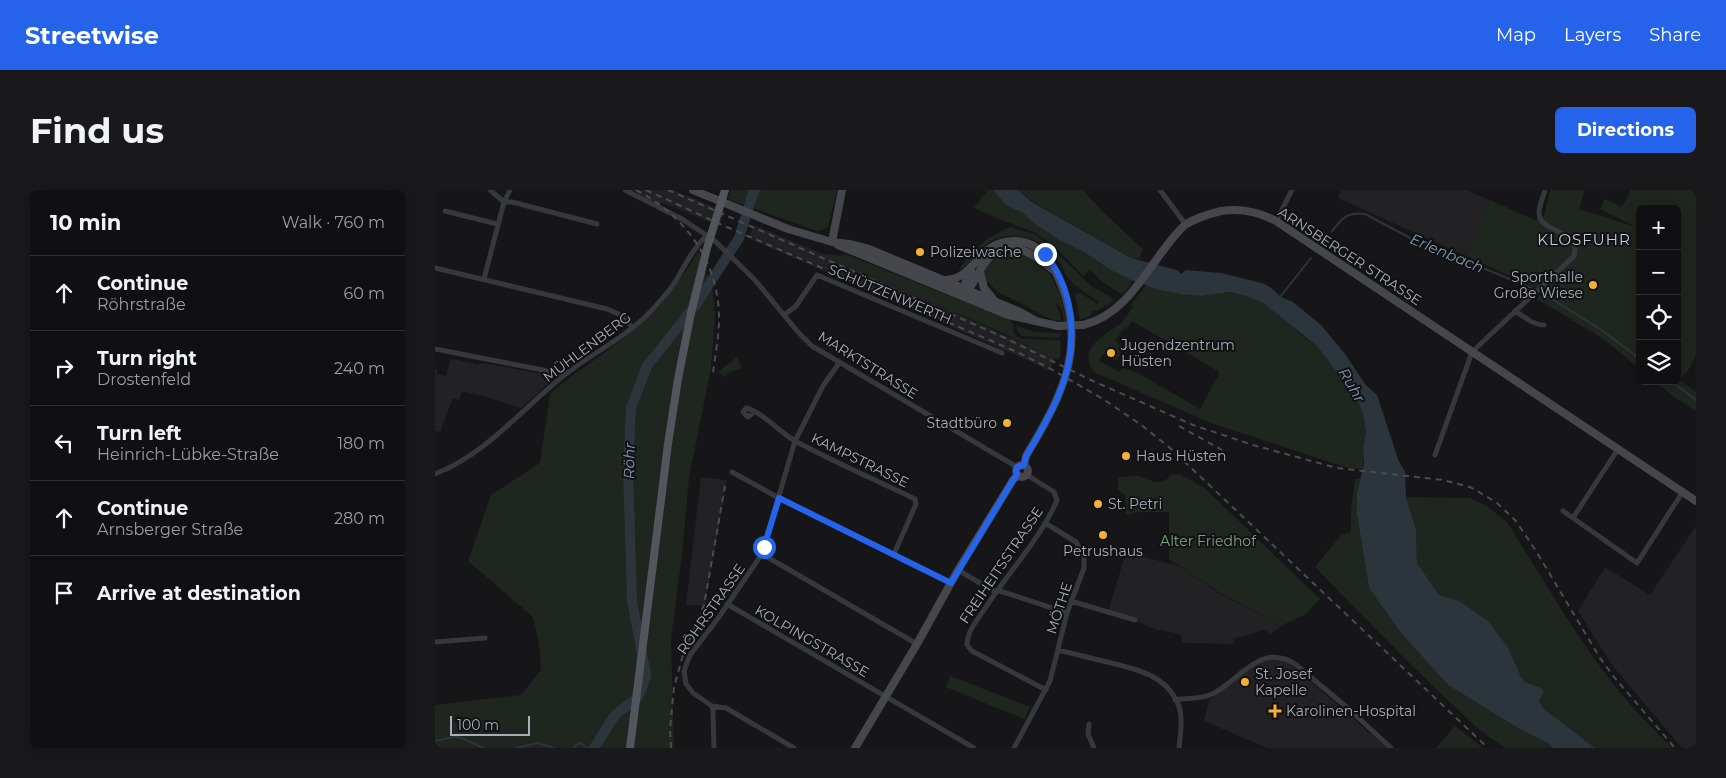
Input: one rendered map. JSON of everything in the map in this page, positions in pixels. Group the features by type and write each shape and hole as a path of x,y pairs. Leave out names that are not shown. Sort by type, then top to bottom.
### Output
{"main road":[{"path":"630,748 678,378 707,248 725,190"}],"street":[{"path":"490,190 503,202 512,202 597,224"},
{"path":"484,279 503,202 510,190"},
{"name":"MARKTSTRASSE","path":"625,190 682,219 715,241 737,262 812,346 1020,469"},
{"path":"693,190 788,229 832,242 869,249 965,292"},
{"path":"832,242 842,190"},
{"path":"1160,190 1186,225"},
{"path":"1276,221 1292,190"},
{"path":"1435,455 1472,352 1571,260 1576,250 1573,242 1541,219 1539,210 1545,190"},
{"name":"ARNSBERGER STRASSE","path":"965,292 1017,318 1058,326 1083,325 1095,322 1109,315 1127,298 1175,235 1186,225 1216,212 1236,210 1254,212 1276,221 1696,501"},
{"path":"445,211 497,224"},
{"name":"MÜHLENBERG","path":"435,474 458,464 485,444 560,378 633,328 649,314 666,295 694,248 707,235"},
{"path":"855,748 917,644 958,570 1020,469 1058,398 1070,363 1072,334 1069,306 1056,272 1041,250 1017,241 993,245 961,276 944,281"},
{"path":"832,242 900,270 965,292"},
{"path":"965,292 985,262 995,254 1012,248 1031,253 1056,272"},
{"path":"965,292 974,263"},
{"path":"435,268 607,309 621,316 633,328"},
{"name":"ARNSBERGER STRASSE","path":"980,270 983,288 998,303"},
{"name":"SCHÜTZENWERTH","path":"784,315 796,306 817,275 1002,353"},
{"name":"ARNSBERGER STRASSE","path":"965,292 998,303 1036,321"},
{"path":"1515,311 1539,325 1544,324"},
{"path":"435,349 543,370 553,373 560,378"},
{"name":"RÖHRSTRASSE","path":"711,706 691,692 684,676 685,668 690,655 761,554 795,441 823,386 839,363"},
{"path":"754,412 795,441"},
{"name":"KAMPSTRASSE","path":"795,441 915,500 916,504 894,554"},
{"path":"1573,518 1618,449"},
{"path":"1020,469 1029,470 1027,476"},
{"path":"732,472 779,498 951,583"},
{"name":"FREIHEITSSTRASSE","path":"1027,476 1054,492 1057,497 1056,503 1045,522 979,617 966,642 967,647 972,651 1046,690"},
{"path":"1563,511 1637,563 1682,493"},
{"name":"MÖTHE","path":"1045,522 1074,539 1084,556 1084,568 1067,613 1058,650 1145,672 1158,680 1175,700"},
{"path":"761,554 917,644"},
{"path":"958,570 996,591 1067,613"},
{"path":"1071,602 1135,620"},
{"name":"KOLPINGSTRASSE","path":"727,604 974,748"},
{"path":"435,642 485,638"},
{"path":"1014,748 1046,690 1054,669 1058,650"},
{"path":"1179,748 1181,719 1175,700 1209,695 1247,667 1273,657 1295,664 1349,709 1391,748"},
{"path":"714,748 713,711 711,706 726,708 795,748"},
{"path":"1089,724 1088,734 1094,748"}],"shaded area":[{"path":"632,190 674,190 725,212 719,226 664,203 656,203"},
{"path":"1341,190 1466,190 1490,200 1466,256 1338,198"},
{"path":"754,225 873,275 1055,358 1050,371 748,238"},
{"path":"451,359 548,375 551,381 521,408 462,391 459,400 453,398 440,432 435,431 435,369 438,370 437,374 446,376"},
{"path":"701,477 727,480 705,605 686,605"},
{"path":"1696,526 1696,748 1682,748 1612,665 1578,611 1605,567 1650,595"},
{"path":"1125,555 1140,556 1179,566 1220,594 1283,625 1270,634 1264,630 1233,639 1233,644 1182,643 1180,634 1154,629 1109,609"},
{"name":"Karolinen-Hospital","path":"1274,659 1288,662 1387,748 1267,748 1204,721 1209,700 1251,666"}],"green space":[{"path":"731,190 748,190 746,203 753,207 761,190 837,190 828,227 819,231 728,199"},
{"path":"984,190 993,190 1006,205 1023,213 1032,222 1059,240 1084,252 1109,269 1133,281 1123,295 1101,281 1090,269 1083,276 1058,250 1036,233 974,208 986,192"},
{"path":"1018,190 1083,190 1102,211 1143,249 1139,259 1131,258 1032,201"},
{"path":"1550,190 1585,190 1579,209 1636,227 1636,366 1602,338 1537,299 1545,289 1532,286 1466,256 1490,200 1535,220 1544,216"},
{"path":"1631,190 1696,190 1696,355 1689,369 1681,379 1681,205 1636,205 1636,227 1600,209 1605,199 1622,207"},
{"path":"1011,227 1036,235 1091,286 1114,301 1096,311 1094,310 1090,316 1080,320 1075,294 1081,293 1097,304 1099,302 1072,282 1057,259 1042,244 1035,240 1018,236 1001,237 993,240 959,271 968,257 981,244"},
{"path":"699,251 713,292 715,314 711,368 689,477 683,545 671,640 674,748 435,748 435,705 521,695 541,670 539,643 533,617 468,561 491,495 540,463 550,394 643,322 669,294"},
{"path":"1018,251 1038,263 1052,278 1061,298 1066,321 1064,321 1062,310 1057,303 1056,306 1060,313 1061,321 1041,315 1001,294 990,283 984,282 985,268 988,263 1005,253"},
{"path":"820,253 839,256 845,254 1010,320 1014,333 1022,339 1059,340 1061,342 1060,357 1058,360 1005,334"},
{"path":"1146,285 1161,290 1201,296 1230,292 1263,303 1317,346 1358,401 1366,431 1363,469 1348,468 1211,423 1094,372 1089,364 1088,356 1090,350 1095,343 1123,321 1133,307 1131,305","holes":["1132,321 1218,371 1219,374 1200,409 1138,373 1122,368 1120,372 1099,361 1103,354 1117,361 1123,348 1115,341 1123,329 1127,328"]},
{"path":"1017,326 1034,332 1061,333 1061,335 1059,338 1022,336 1017,331"},
{"path":"737,357 742,368 730,372 724,377 718,372"},
{"path":"1681,381 1696,392 1696,411 1660,385 1681,385"},
{"name":"Alter Friedhof","path":"1180,474 1204,488 1320,599 1306,614 1283,625 1220,593 1169,559 1169,512 1142,512 1126,515 1125,495 1118,489 1118,477 1138,476 1159,482 1171,475"},
{"path":"1355,479 1361,479 1357,493 1357,514 1369,588 1401,633 1448,685 1518,728 1548,743 1553,748 1505,748 1475,726 1406,660 1315,567 1341,535 1351,532 1351,511"},
{"path":"1406,497 1470,498 1487,506 1507,522 1602,670 1624,697 1673,748 1595,748 1544,709 1539,701 1541,688 1525,682 1509,649 1459,601 1439,595 1417,563 1416,529"},
{"path":"950,676 1030,707 1024,719 946,687"},
{"path":"1455,726 1483,748 1436,748"}],"water":[{"path":"748,190 761,190 753,208 746,203"},
{"name":"Ruhr","path":"993,190 1018,190 1032,202 1131,258 1177,270 1181,274 1186,270 1221,273 1262,283 1270,287 1281,297 1293,302 1321,325 1345,354 1365,384 1377,395 1399,462 1405,471 1406,497 1416,529 1417,563 1439,595 1459,601 1488,621 1509,649 1525,682 1544,691 1539,701 1544,709 1595,748 1553,748 1548,743 1518,728 1448,685 1401,633 1369,588 1357,514 1357,493 1364,464 1363,450 1366,431 1363,414 1358,401 1317,346 1263,303 1246,296 1230,292 1201,296 1181,294 1160,290 1131,280 1109,269 1084,252 1059,240 1032,222 1023,213 1006,205"}],"waterway":[{"name":"Röhr","path":"594,748 615,715 637,698 646,675 632,601 628,469 631,408 647,366 697,303 739,238 754,190"},
{"name":"Erlenbach","path":"1332,231 1349,215 1365,214 1414,240 1539,291 1603,331 1636,356"},
{"path":"1280,297 1311,258"},
{"name":"Erlenbach","path":"1676,385 1696,400"},
{"path":"435,741 459,737 484,748"},
{"path":"517,748 538,743 553,748"},
{"path":"573,748 580,743 588,748"}],"railway":[{"path":"636,190 670,213 684,227 706,260 713,278 719,319 713,373"},
{"path":"646,190 720,224 1017,352 1103,399 1140,424 1170,448 1488,748"},
{"path":"668,190 1003,337 1093,381 1193,425 1253,445 1337,468 1443,480 1470,487 1497,503 1516,521 1600,658 1675,748"},
{"path":"1179,426 1222,450"},
{"path":"671,748 670,729 674,687 683,655 704,605 725,486"}],"place":[{"name":"Polizeiwache","path":"920,252"},
{"name":"Sporthalle Große Wiese","path":"1593,285"},
{"name":"Jugendzentrum Hüsten","path":"1111,353"},
{"name":"Stadtbüro","path":"1007,423"},
{"name":"Haus Hüsten","path":"1126,456"},
{"name":"St. Petri","path":"1098,504"},
{"name":"Petrushaus","path":"1103,535"},
{"name":"St. Josef Kapelle","path":"1245,682"},
{"name":"Karolinen-Hospital","path":"1275,711"}],"district":[{"name":"KLOSFUHR","path":"1584,239"}],"route":[{"path":"764,547 779,498 951,583 1017,475 1017,467 1024,465 1026,456 1058,398 1070,363 1072,334 1069,302 1060,280 1045,254"}]}
